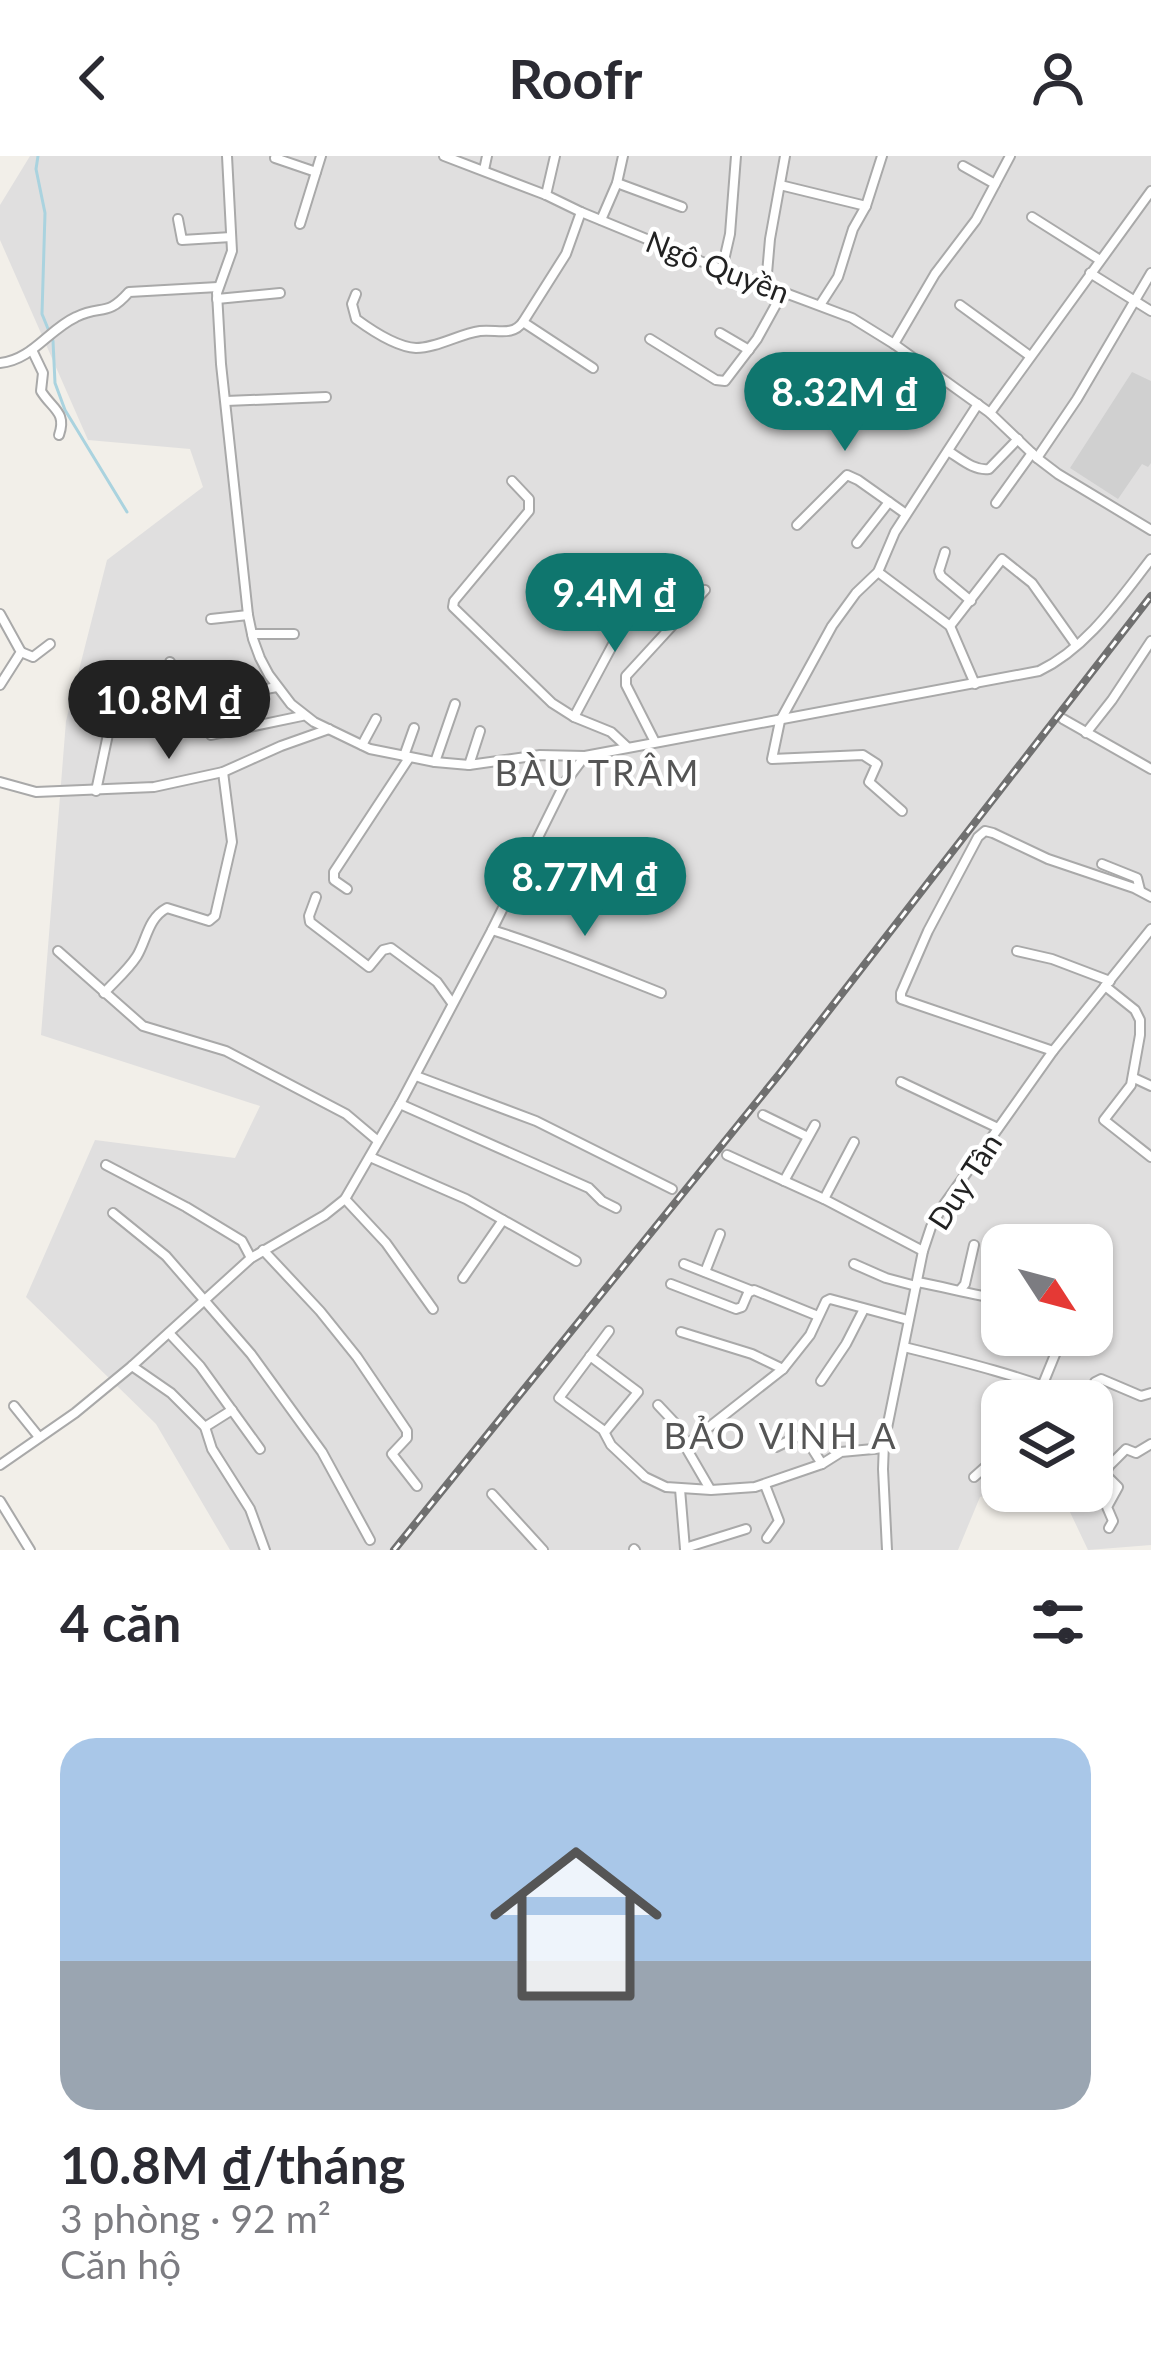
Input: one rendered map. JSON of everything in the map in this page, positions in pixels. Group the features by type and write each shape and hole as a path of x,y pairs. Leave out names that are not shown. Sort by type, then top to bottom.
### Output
{"street":[{"path":"227,156 231,260 217,298 252,634 277,687 303,716 362,745 469,765 540,755 585,756 1039,671 1059,660 1100,623 1151,559"},
{"path":"300,224 321,156"},
{"name":"Ngô Quyền","path":"444,156 852,318 990,413 1034,456 1151,530"},
{"path":"484,170 488,156"},
{"path":"546,194 555,156"},
{"path":"602,220 623,156"},
{"path":"722,268 730,234 736,156"},
{"path":"766,284 785,156"},
{"path":"820,305 836,281 882,156"},
{"path":"894,344 935,274 976,220 1010,156"},
{"path":"275,158 316,172"},
{"path":"963,166 994,184"},
{"path":"617,183 682,207"},
{"path":"780,185 866,206"},
{"path":"990,413 1151,191"},
{"path":"356,294 352,304 356,320 410,347 478,332 511,332 523,322 566,254 580,212"},
{"path":"1032,217 1100,260"},
{"path":"178,219 182,240 231,238"},
{"path":"1090,273 1151,310"},
{"path":"996,503 1078,399 1151,273"},
{"path":"0,363 20,359 82,314 112,309 129,292 218,286"},
{"path":"650,339 721,382 728,380 784,290"},
{"path":"217,298 280,293"},
{"path":"960,305 1030,356"},
{"path":"523,322 593,368"},
{"path":"720,334 749,350"},
{"path":"32,350 44,373 41,391 63,423 59,435"},
{"path":"226,401 326,398"},
{"path":"902,811 869,782 877,764 870,757 772,759 780,721 832,626 878,572 893,535 978,404"},
{"path":"948,451 985,470 1018,439"},
{"path":"797,525 847,476 906,514"},
{"path":"512,481 529,499 529,511 453,607 543,695 574,717 611,732 627,747"},
{"path":"857,543 889,502"},
{"path":"945,552 941,576 971,601"},
{"path":"950,626 1002,559 1032,583 1076,645"},
{"path":"878,572 950,626 975,684"},
{"path":"655,742 626,685 626,676 705,590"},
{"path":"0,614 4,631 21,652 33,657 50,644"},
{"path":"211,619 248,615"},
{"path":"574,717 619,633"},
{"path":"252,634 294,634"},
{"path":"1086,734 1151,641"},
{"path":"0,685 21,652"},
{"path":"170,662 164,684 170,706 277,687"},
{"path":"96,791 118,687"},
{"path":"435,762 455,704"},
{"path":"211,735 303,716"},
{"path":"362,745 376,719"},
{"path":"1064,719 1151,769"},
{"path":"347,889 334,880 334,872 407,757 414,728"},
{"path":"0,782 36,792 154,787 223,772 330,729"},
{"path":"469,765 479,731"},
{"path":"0,1465 132,1366 251,1258 344,1199 400,1105 566,782 585,756"},
{"path":"104,993 136,956 161,910 209,921 215,916 232,842 223,772"},
{"path":"1053,1051 901,999 944,900 978,837 985,831 1151,898"},
{"path":"1102,864 1137,878 1140,890"},
{"path":"316,897 310,922 337,945 369,967 382,950 391,948 437,982 452,1003"},
{"path":"492,929 661,993"},
{"name":"Duy Tân","path":"887,1550 884,1448 922,1252 935,1218 1053,1051 1151,929"},
{"path":"1017,950 1108,983 1135,1010 1140,1020 1134,1078 1126,1095 1103,1120 1151,1157"},
{"path":"58,951 143,1026 226,1051 346,1114 378,1141"},
{"path":"415,1076 536,1120 672,1189"},
{"path":"1134,1078 1149,1081"},
{"path":"901,1082 998,1128"},
{"path":"400,1105 589,1188 616,1208"},
{"path":"763,1115 808,1137"},
{"path":"784,1181 815,1124"},
{"path":"824,1199 854,1142"},
{"path":"727,1155 824,1199 922,1252"},
{"path":"370,1157 466,1199 576,1261"},
{"path":"106,1165 242,1240 251,1258"},
{"path":"344,1199 386,1243 433,1309"},
{"path":"113,1214 166,1256 251,1354 322,1452 370,1540"},
{"path":"463,1278 503,1220"},
{"path":"705,1272 720,1234"},
{"path":"961,1290 974,1245"},
{"path":"263,1250 357,1357 407,1431 407,1438 392,1454 417,1486"},
{"path":"684,1264 818,1316"},
{"path":"854,1264 886,1278 981,1296"},
{"path":"671,1284 736,1309 751,1291"},
{"path":"685,1446 783,1370 810,1335 828,1300 908,1320"},
{"path":"821,1381 864,1309"},
{"path":"609,1331 559,1398 605,1432 645,1478 666,1487 765,1486 841,1452 884,1448"},
{"path":"681,1332 752,1354 783,1370"},
{"path":"169,1333 200,1366 260,1449"},
{"path":"904,1347 1028,1380"},
{"path":"590,1356 638,1392 605,1432"},
{"path":"132,1366 172,1393 205,1427 212,1449 250,1509 265,1550"},
{"path":"1113,1385 1141,1396 1151,1394"},
{"path":"658,1405 674,1422 711,1490"},
{"path":"14,1406 39,1437"},
{"path":"205,1427 232,1410"},
{"path":"776,1447 803,1434 822,1464"},
{"path":"1113,1462 1126,1449 1136,1453 1151,1444"},
{"path":"974,1477 981,1471"},
{"path":"765,1486 779,1522 767,1538"},
{"path":"680,1489 685,1549 746,1529"},
{"path":"492,1494 543,1550"},
{"path":"0,1501 30,1550"},
{"path":"1109,1512 1113,1520 1109,1528"}],"shaded area":[{"path":"30,156 1151,156 1151,1545 1088,1550 1070,1512 1113,1512 1113,1380 981,1380 981,1497 958,1550 230,1550 156,1424 26,1297 95,1140 235,1158 260,1106 41,1035 66,721 107,560 203,487 190,449 88,440 0,240 0,205"},
{"path":"1132,372 1151,381 1151,463 1148,467 1142,464 1118,499 1070,468"}],"waterway":[{"path":"38,156 45,213 42,314 53,341 55,383 65,410 127,512"}],"railway":[{"path":"394,1550 781,1072 1151,596"}],"district":[{"name":"BÀU TRÂM","path":"598,772"},
{"name":"BẢO VINH A","path":"781,1435"}]}
